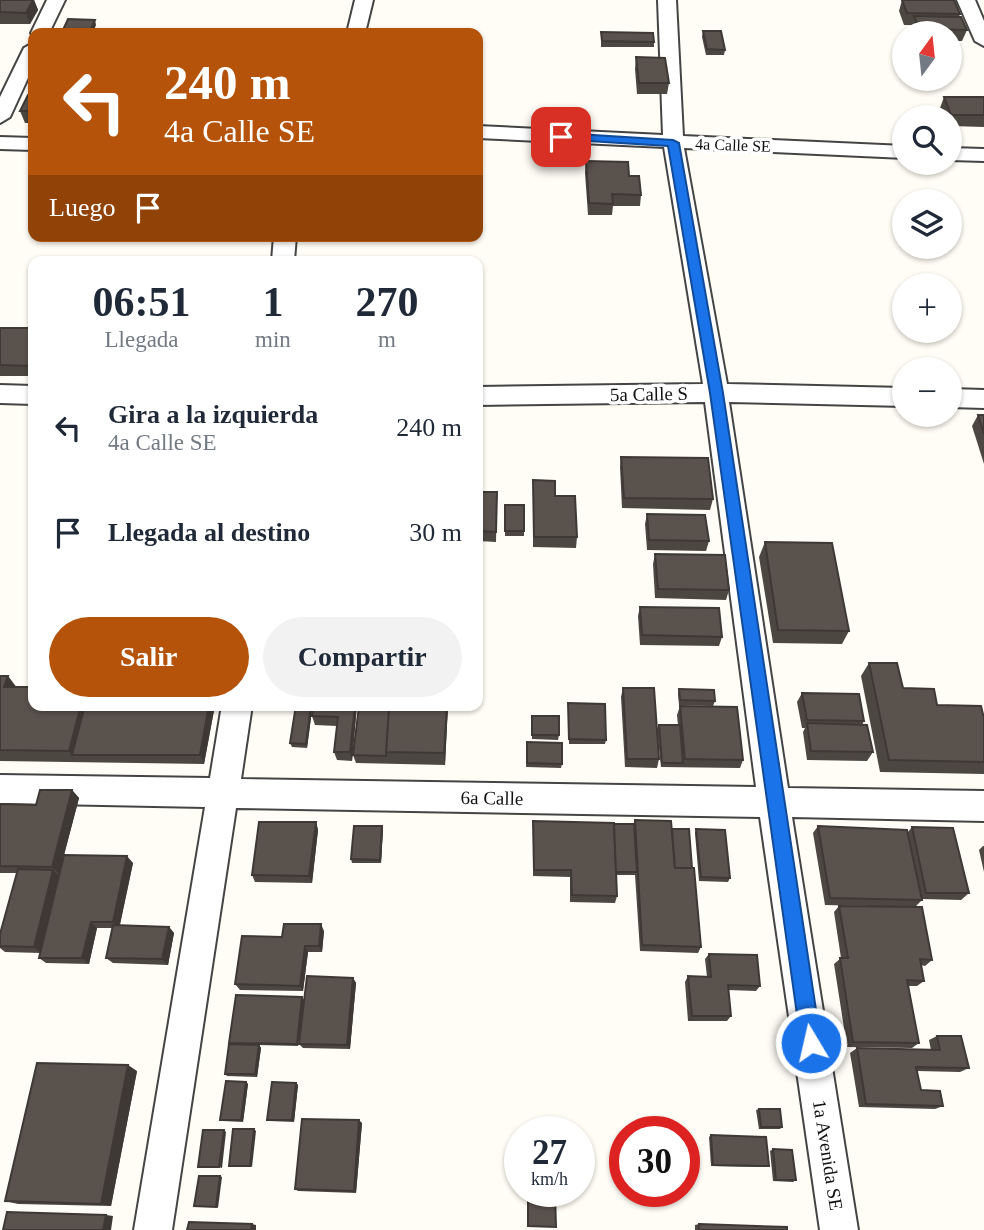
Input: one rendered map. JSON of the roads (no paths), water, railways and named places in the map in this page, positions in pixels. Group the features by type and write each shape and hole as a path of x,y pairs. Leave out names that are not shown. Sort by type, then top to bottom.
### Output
{"street":[{"path":"42,28 56,0"},
{"path":"357,28 364,0"},
{"name":"1a Avenida SE","path":"667,0 673,143 716,393 839,1230"},
{"path":"966,0 984,41"},
{"path":"0,117 28,58"},
{"name":"4a Calle SE","path":"483,132 892,151"},
{"path":"0,144 28,144"},
{"path":"962,154 984,155"},
{"name":"5a Calle S","path":"483,396 716,393 892,397"},
{"path":"0,394 28,395"},
{"path":"962,398 984,399"},
{"path":"153,1230 236,711"},
{"name":"6a Calle","path":"0,789 984,806"}]}
